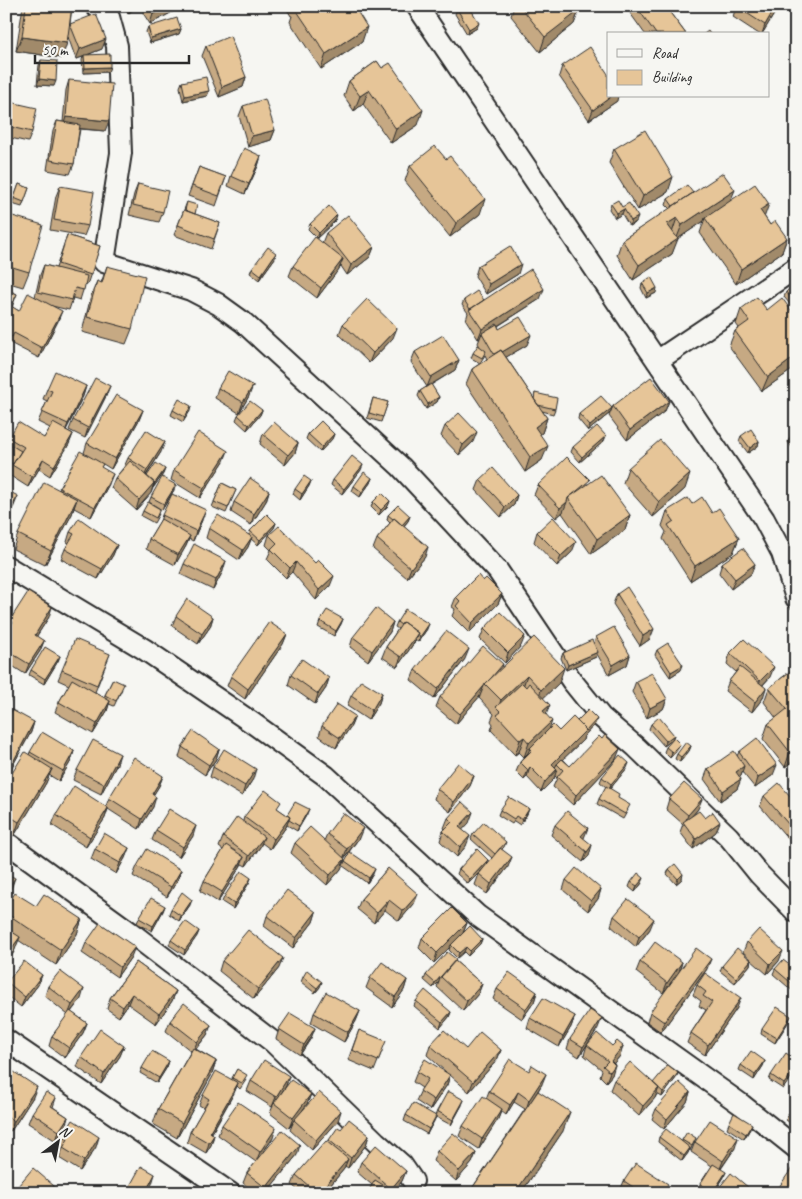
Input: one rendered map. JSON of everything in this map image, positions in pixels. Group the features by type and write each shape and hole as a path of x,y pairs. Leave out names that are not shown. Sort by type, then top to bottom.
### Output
{"street":[{"path":"96,6 109,17 118,46 121,153 104,262 191,290 218,304 243,322 401,467 498,571 572,681 601,717 636,747 729,838 759,874 796,912"},
{"path":"417,6 764,519 782,553 795,591"},
{"path":"657,361 796,268"},
{"path":"6,566 144,650 254,724 326,776 478,916 742,1105 796,1148"},
{"path":"6,842 134,935 273,1042 402,1165 413,1180"},
{"path":"6,1040 230,1193"}],"building":[{"path":"26,6 72,6 67,43 22,37"},
{"path":"149,6 168,6 153,14"},
{"path":"297,6 354,6 367,27 326,54 295,8"},
{"path":"462,6 469,6 479,23 469,29 457,9"},
{"path":"520,6 577,6 580,10 545,37"},
{"path":"636,6 665,6 684,32 655,32"},
{"path":"736,6 776,6 765,25"},
{"path":"96,14 106,39 80,49 70,24"},
{"path":"177,18 181,29 151,38 148,27"},
{"path":"230,36 246,77 222,87 206,46"},
{"path":"590,47 607,72 607,98 609,98 593,110 562,66"},
{"path":"110,54 110,67 85,68 84,55"},
{"path":"41,60 57,61 56,81 39,79"},
{"path":"377,61 382,68 390,63 423,110 396,129 369,90 360,96 349,81"},
{"path":"206,77 209,91 185,96 182,82"},
{"path":"69,80 112,84 109,121 66,117"},
{"path":"265,99 275,130 252,136 243,106"},
{"path":"6,101 37,108 32,132 6,126"},
{"path":"57,121 80,125 74,164 50,160"},
{"path":"645,130 673,177 643,196 614,149"},
{"path":"435,146 446,159 450,156 485,199 456,223 410,166"},
{"path":"244,148 261,156 249,184 231,176"},
{"path":"199,167 226,177 219,196 192,186"},
{"path":"723,173 735,190 682,225 677,218 667,224 678,239 639,265 622,240"},
{"path":"19,184 29,188 24,202 14,198"},
{"path":"138,184 168,191 163,212 133,205"},
{"path":"755,184 769,204 760,210 770,225 775,221 787,238 741,269 705,218"},
{"path":"687,185 693,193 673,206 668,199"},
{"path":"60,186 94,192 88,226 54,220"},
{"path":"618,200 622,207 629,203 638,217 631,221 624,209 617,213 611,204"},
{"path":"187,202 197,205 195,214 185,210"},
{"path":"329,206 337,215 319,233 310,224"},
{"path":"184,210 220,223 214,239 178,225"},
{"path":"6,214 43,225 29,272 6,265"},
{"path":"348,215 374,247 351,265 326,233"},
{"path":"67,235 100,246 91,275 58,264"},
{"path":"315,237 343,259 321,288 293,266"},
{"path":"510,246 521,264 489,284 478,266"},
{"path":"268,247 276,253 261,275 252,268"},
{"path":"44,265 87,276 84,290 75,288 72,300 38,292"},
{"path":"107,266 145,276 132,329 87,317 97,281 102,283"},
{"path":"531,269 544,289 482,329 469,310"},
{"path":"651,277 657,288 648,293 642,283"},
{"path":"796,283 796,303 786,292"},
{"path":"6,289 17,294 11,306 19,311 28,293 62,311 42,348 14,333 12,337 6,334"},
{"path":"477,291 484,300 470,309 464,300"},
{"path":"757,297 767,310 782,298 796,317 796,356 768,377 735,331 749,321 741,309"},
{"path":"367,299 397,328 373,353 343,324"},
{"path":"520,317 531,335 502,352 501,350 494,354 482,333 497,324 499,329"},
{"path":"443,335 459,360 431,377 415,352"},
{"path":"478,345 486,351 482,358 473,353"},
{"path":"501,350 547,418 535,427 548,446 530,457 472,369"},
{"path":"55,371 86,386 68,424 42,412 52,391 47,389"},
{"path":"228,371 253,386 243,402 218,388"},
{"path":"651,377 669,401 630,430 613,406"},
{"path":"95,378 110,386 88,428 73,420"},
{"path":"431,384 439,397 428,404 420,391"},
{"path":"535,393 557,398 555,409 538,405 534,399"},
{"path":"116,395 143,410 115,459 87,443"},
{"path":"601,396 612,408 590,426 579,414"},
{"path":"373,398 388,402 383,417 369,413"},
{"path":"179,399 191,406 185,417 173,410"},
{"path":"250,401 262,410 249,425 238,415"},
{"path":"459,413 477,432 463,445 445,426"},
{"path":"321,421 334,434 322,447 308,434"},
{"path":"18,422 44,438 53,423 73,434 54,466 43,459 32,477 12,465 24,447 9,438"},
{"path":"274,422 298,443 288,455 263,434"},
{"path":"597,426 606,436 582,457 573,447"},
{"path":"751,429 759,441 750,448 741,436"},
{"path":"146,430 165,442 147,470 128,458"},
{"path":"198,432 228,451 204,488 174,470"},
{"path":"660,440 690,474 659,502 628,468"},
{"path":"6,442 21,451 13,464 6,459"},
{"path":"80,451 103,464 101,467 113,474 95,507 59,488"},
{"path":"352,456 363,465 344,489 333,480"},
{"path":"567,457 590,480 568,498 567,502 560,508 538,485"},
{"path":"130,461 154,483 139,500 115,478"},
{"path":"156,463 165,469 155,483 147,476"},
{"path":"493,468 517,495 505,507 480,480"},
{"path":"364,472 372,478 362,492 354,486"},
{"path":"601,475 630,515 597,539 568,498"},
{"path":"304,476 311,481 302,494 295,489"},
{"path":"162,477 176,485 164,504 151,497"},
{"path":"250,478 269,491 254,514 234,502"},
{"path":"44,482 77,499 51,551 18,534"},
{"path":"222,483 236,490 228,508 214,502"},
{"path":"6,490 18,496 7,515 6,515"},
{"path":"382,493 390,501 381,510 373,502"},
{"path":"172,494 206,510 196,531 162,515"},
{"path":"702,497 712,513 719,508 739,538 695,566 668,525 674,521 667,511 688,498 692,504"},
{"path":"148,502 160,509 156,518 143,511"},
{"path":"398,505 410,516 402,525 388,515"},
{"path":"267,514 276,523 260,540 250,531"},
{"path":"218,515 252,537 243,550 209,528"},
{"path":"553,517 576,542 561,556 537,532"},
{"path":"79,518 117,545 102,569 65,549 74,534 70,532"},
{"path":"394,518 428,547 411,568 377,539"},
{"path":"161,519 190,536 178,555 149,539"},
{"path":"279,526 315,563 318,560 334,576 319,590 296,562 290,568 271,549 277,543 269,535"},
{"path":"194,544 226,561 216,580 184,564"},
{"path":"743,548 755,564 735,579 722,563"},
{"path":"478,575 483,581 486,578 502,594 472,623 456,606 460,601 456,597"},
{"path":"627,587 654,629 643,636 617,594"},
{"path":"28,592 52,607 35,635 44,641 29,664 6,650 6,633 13,622 10,620"},
{"path":"187,599 213,617 202,634 176,616"},
{"path":"376,608 393,622 372,651 353,637"},
{"path":"405,609 429,624 420,637 417,635 418,633 403,622 401,625 397,622"},
{"path":"327,610 343,619 336,631 320,621"},
{"path":"500,612 525,636 508,653 484,629"},
{"path":"269,622 287,634 248,689 231,676"},
{"path":"403,622 418,633 401,657 386,647"},
{"path":"614,627 630,655 613,665 596,637"},
{"path":"446,631 469,649 438,689 415,670"},
{"path":"534,637 564,668 541,690 527,675 501,700 485,684"},
{"path":"75,639 110,654 97,685 62,670"},
{"path":"744,639 774,667 760,681 730,653"},
{"path":"592,640 598,652 568,665 563,653"},
{"path":"668,643 683,665 671,672 657,650"},
{"path":"483,646 503,664 460,714 440,697"},
{"path":"45,647 60,656 45,679 31,670"},
{"path":"302,659 329,678 318,694 291,675"},
{"path":"740,667 766,688 755,702 729,681"},
{"path":"793,669 796,673 796,748 790,752 768,724 787,709 769,688"},
{"path":"652,673 667,699 650,708 636,681"},
{"path":"72,679 110,701 97,724 59,702"},
{"path":"113,679 124,684 116,701 105,695"},
{"path":"361,680 382,693 372,710 351,696"},
{"path":"522,683 526,687 529,683 550,705 543,711 552,721 529,743 524,737 520,740 497,715 501,712 496,707"},
{"path":"6,696 11,698 6,708"},
{"path":"337,704 355,716 340,738 322,726"},
{"path":"12,710 34,722 12,764 6,761 6,722"},
{"path":"588,710 597,719 586,731 577,721"},
{"path":"573,717 586,730 552,764 557,769 545,782 530,767 528,770 520,762 532,750 530,748 553,725 559,731"},
{"path":"659,717 674,735 666,741 651,724"},
{"path":"193,731 219,749 209,765 182,747"},
{"path":"42,732 74,751 63,771 30,752"},
{"path":"605,735 620,749 576,795 557,777 563,770 557,764 562,759 570,766 599,736 602,739"},
{"path":"674,738 680,744 672,752 666,747"},
{"path":"757,738 777,765 758,778 739,752"},
{"path":"93,740 120,754 104,784 77,770"},
{"path":"686,742 691,746 681,757 677,754"},
{"path":"224,749 256,769 245,786 213,767"},
{"path":"734,751 744,766 736,772 741,779 723,791 708,769"},
{"path":"25,752 52,769 19,822 6,814 6,783"},
{"path":"620,755 629,763 611,784 602,777"},
{"path":"134,757 163,776 152,794 156,797 142,819 109,798"},
{"path":"458,763 474,776 454,802 437,789"},
{"path":"684,783 702,799 688,815 669,799"},
{"path":"779,783 796,803 796,833 764,796"},
{"path":"74,786 108,808 90,837 56,815"},
{"path":"606,786 619,794 618,798 630,805 625,814 599,799"},
{"path":"265,790 281,802 277,808 290,817 274,839 244,817"},
{"path":"509,797 529,809 522,820 516,816 514,819 500,810"},
{"path":"295,802 309,809 299,826 289,820 290,817 287,815"},
{"path":"462,802 473,812 459,827 470,836 460,847 443,831 452,822 448,818"},
{"path":"169,809 196,826 183,847 156,830"},
{"path":"567,811 588,828 581,836 592,845 587,852 555,825"},
{"path":"699,811 705,818 713,812 720,822 696,839 683,822"},
{"path":"343,813 363,828 347,849 327,834"},
{"path":"237,817 264,837 249,856 223,837"},
{"path":"484,822 506,842 495,854 473,834"},
{"path":"310,827 345,859 330,875 295,843"},
{"path":"104,833 129,848 120,863 95,849"},
{"path":"226,845 244,857 222,892 204,881"},
{"path":"500,848 512,857 491,884 479,874"},
{"path":"147,849 181,870 171,887 137,866"},
{"path":"477,849 488,860 470,879 459,869"},
{"path":"350,852 375,869 369,878 345,861"},
{"path":"675,864 683,874 678,879 669,869"},
{"path":"388,868 418,894 403,911 389,900 377,913 361,899"},
{"path":"576,868 601,889 591,901 566,880"},
{"path":"241,871 251,878 234,904 224,897"},
{"path":"6,873 15,878 6,891"},
{"path":"638,873 644,878 637,886 631,882"},
{"path":"287,890 316,912 296,938 267,916"},
{"path":"182,892 192,900 181,916 171,909"},
{"path":"15,893 36,906 44,894 82,919 61,950 6,913 6,907"},
{"path":"151,898 165,906 153,926 139,918"},
{"path":"628,899 654,919 639,937 614,916"},
{"path":"452,908 467,923 437,953 422,938"},
{"path":"185,921 199,931 185,950 171,940"},
{"path":"100,923 135,947 120,967 86,943"},
{"path":"470,926 482,939 470,951 466,947 459,953 451,945"},
{"path":"6,928 20,937 6,956"},
{"path":"759,929 783,951 770,964 747,942"},
{"path":"248,930 283,958 258,989 222,961"},
{"path":"655,942 682,962 667,983 640,962"},
{"path":"696,948 711,959 664,1022 650,1012"},
{"path":"737,948 751,960 736,978 722,966"},
{"path":"447,952 456,959 435,983 426,975"},
{"path":"783,960 796,970 796,987 775,969"},
{"path":"24,961 42,975 25,997 7,982"},
{"path":"455,961 482,984 467,1001 441,977"},
{"path":"136,962 176,991 159,1014 132,994 123,1007 110,998"},
{"path":"382,962 407,980 395,997 370,978"},
{"path":"307,970 322,982 317,988 303,977"},
{"path":"60,971 84,989 72,1005 48,986"},
{"path":"509,972 537,992 526,1009 497,989"},
{"path":"705,973 741,998 708,1045 691,1033 712,1002 703,996 706,992 697,985"},
{"path":"425,990 451,1012 442,1022 416,1001"},
{"path":"326,992 360,1011 348,1032 314,1013"},
{"path":"543,998 575,1016 563,1037 530,1018"},
{"path":"184,1003 211,1025 197,1042 170,1021"},
{"path":"777,1007 791,1016 777,1038 762,1029"},
{"path":"590,1010 602,1018 583,1047 570,1039"},
{"path":"70,1011 87,1023 69,1048 52,1036"},
{"path":"290,1013 315,1028 304,1045 279,1029"},
{"path":"100,1029 124,1046 104,1074 81,1057"},
{"path":"359,1030 386,1041 378,1061 352,1050"},
{"path":"444,1030 466,1049 480,1032 501,1050 473,1082 430,1045"},
{"path":"597,1033 612,1046 617,1041 623,1046 611,1061 615,1065 610,1072 603,1066 608,1061 587,1045"},
{"path":"193,1048 216,1061 182,1123 158,1109"},
{"path":"152,1051 169,1061 159,1078 142,1068"},
{"path":"751,1051 765,1061 755,1075 741,1065"},
{"path":"786,1053 796,1060 796,1068 784,1084 771,1075"},
{"path":"425,1059 450,1075 434,1100 420,1091 428,1079 417,1072"},
{"path":"510,1059 529,1071 532,1065 546,1074 529,1100 518,1092 510,1105 489,1091"},
{"path":"264,1060 289,1076 276,1097 251,1081"},
{"path":"630,1062 659,1088 643,1106 614,1080"},
{"path":"668,1065 678,1073 663,1092 653,1083"},
{"path":"237,1069 247,1075 242,1083 232,1078"},
{"path":"11,1070 37,1087 14,1121 6,1116 6,1077"},
{"path":"216,1071 238,1083 210,1132 214,1135 209,1143 190,1132 209,1099 203,1095"},
{"path":"291,1080 311,1094 293,1118 274,1103"},
{"path":"679,1082 690,1092 667,1119 656,1109"},
{"path":"448,1091 464,1100 453,1120 437,1111"},
{"path":"538,1091 570,1112 515,1193 469,1193"},
{"path":"46,1092 56,1098 51,1106 68,1117 59,1131 32,1113"},
{"path":"319,1092 341,1111 316,1140 294,1120"},
{"path":"483,1096 502,1109 482,1139 463,1126"},
{"path":"238,1102 276,1128 260,1152 222,1125"},
{"path":"413,1103 436,1116 429,1129 406,1115"},
{"path":"796,1103 796,1120 788,1115"},
{"path":"734,1113 752,1124 746,1134 729,1123"},
{"path":"349,1119 369,1135 351,1158 329,1140 338,1127 341,1129"},
{"path":"73,1120 99,1137 84,1161 63,1148 68,1139 63,1136"},
{"path":"710,1120 738,1138 723,1161 695,1142"},
{"path":"666,1129 690,1148 684,1156 659,1137"},
{"path":"282,1130 300,1145 266,1188 247,1173"},
{"path":"687,1132 696,1138 692,1146 682,1140"},
{"path":"453,1133 476,1153 459,1171 437,1151"},
{"path":"326,1141 348,1159 317,1193 296,1175"},
{"path":"376,1145 406,1171 391,1189 361,1162"},
{"path":"636,1163 668,1184 663,1193 642,1193 624,1181"},
{"path":"713,1164 726,1172 713,1192 700,1184"},
{"path":"794,1165 796,1166 796,1193 775,1193"},
{"path":"141,1166 155,1174 145,1193 126,1193"},
{"path":"33,1168 54,1186 48,1193 26,1193 18,1186"},
{"path":"731,1173 755,1193 723,1193 718,1189"},
{"path":"375,1180 393,1191 391,1193 367,1193"}]}
